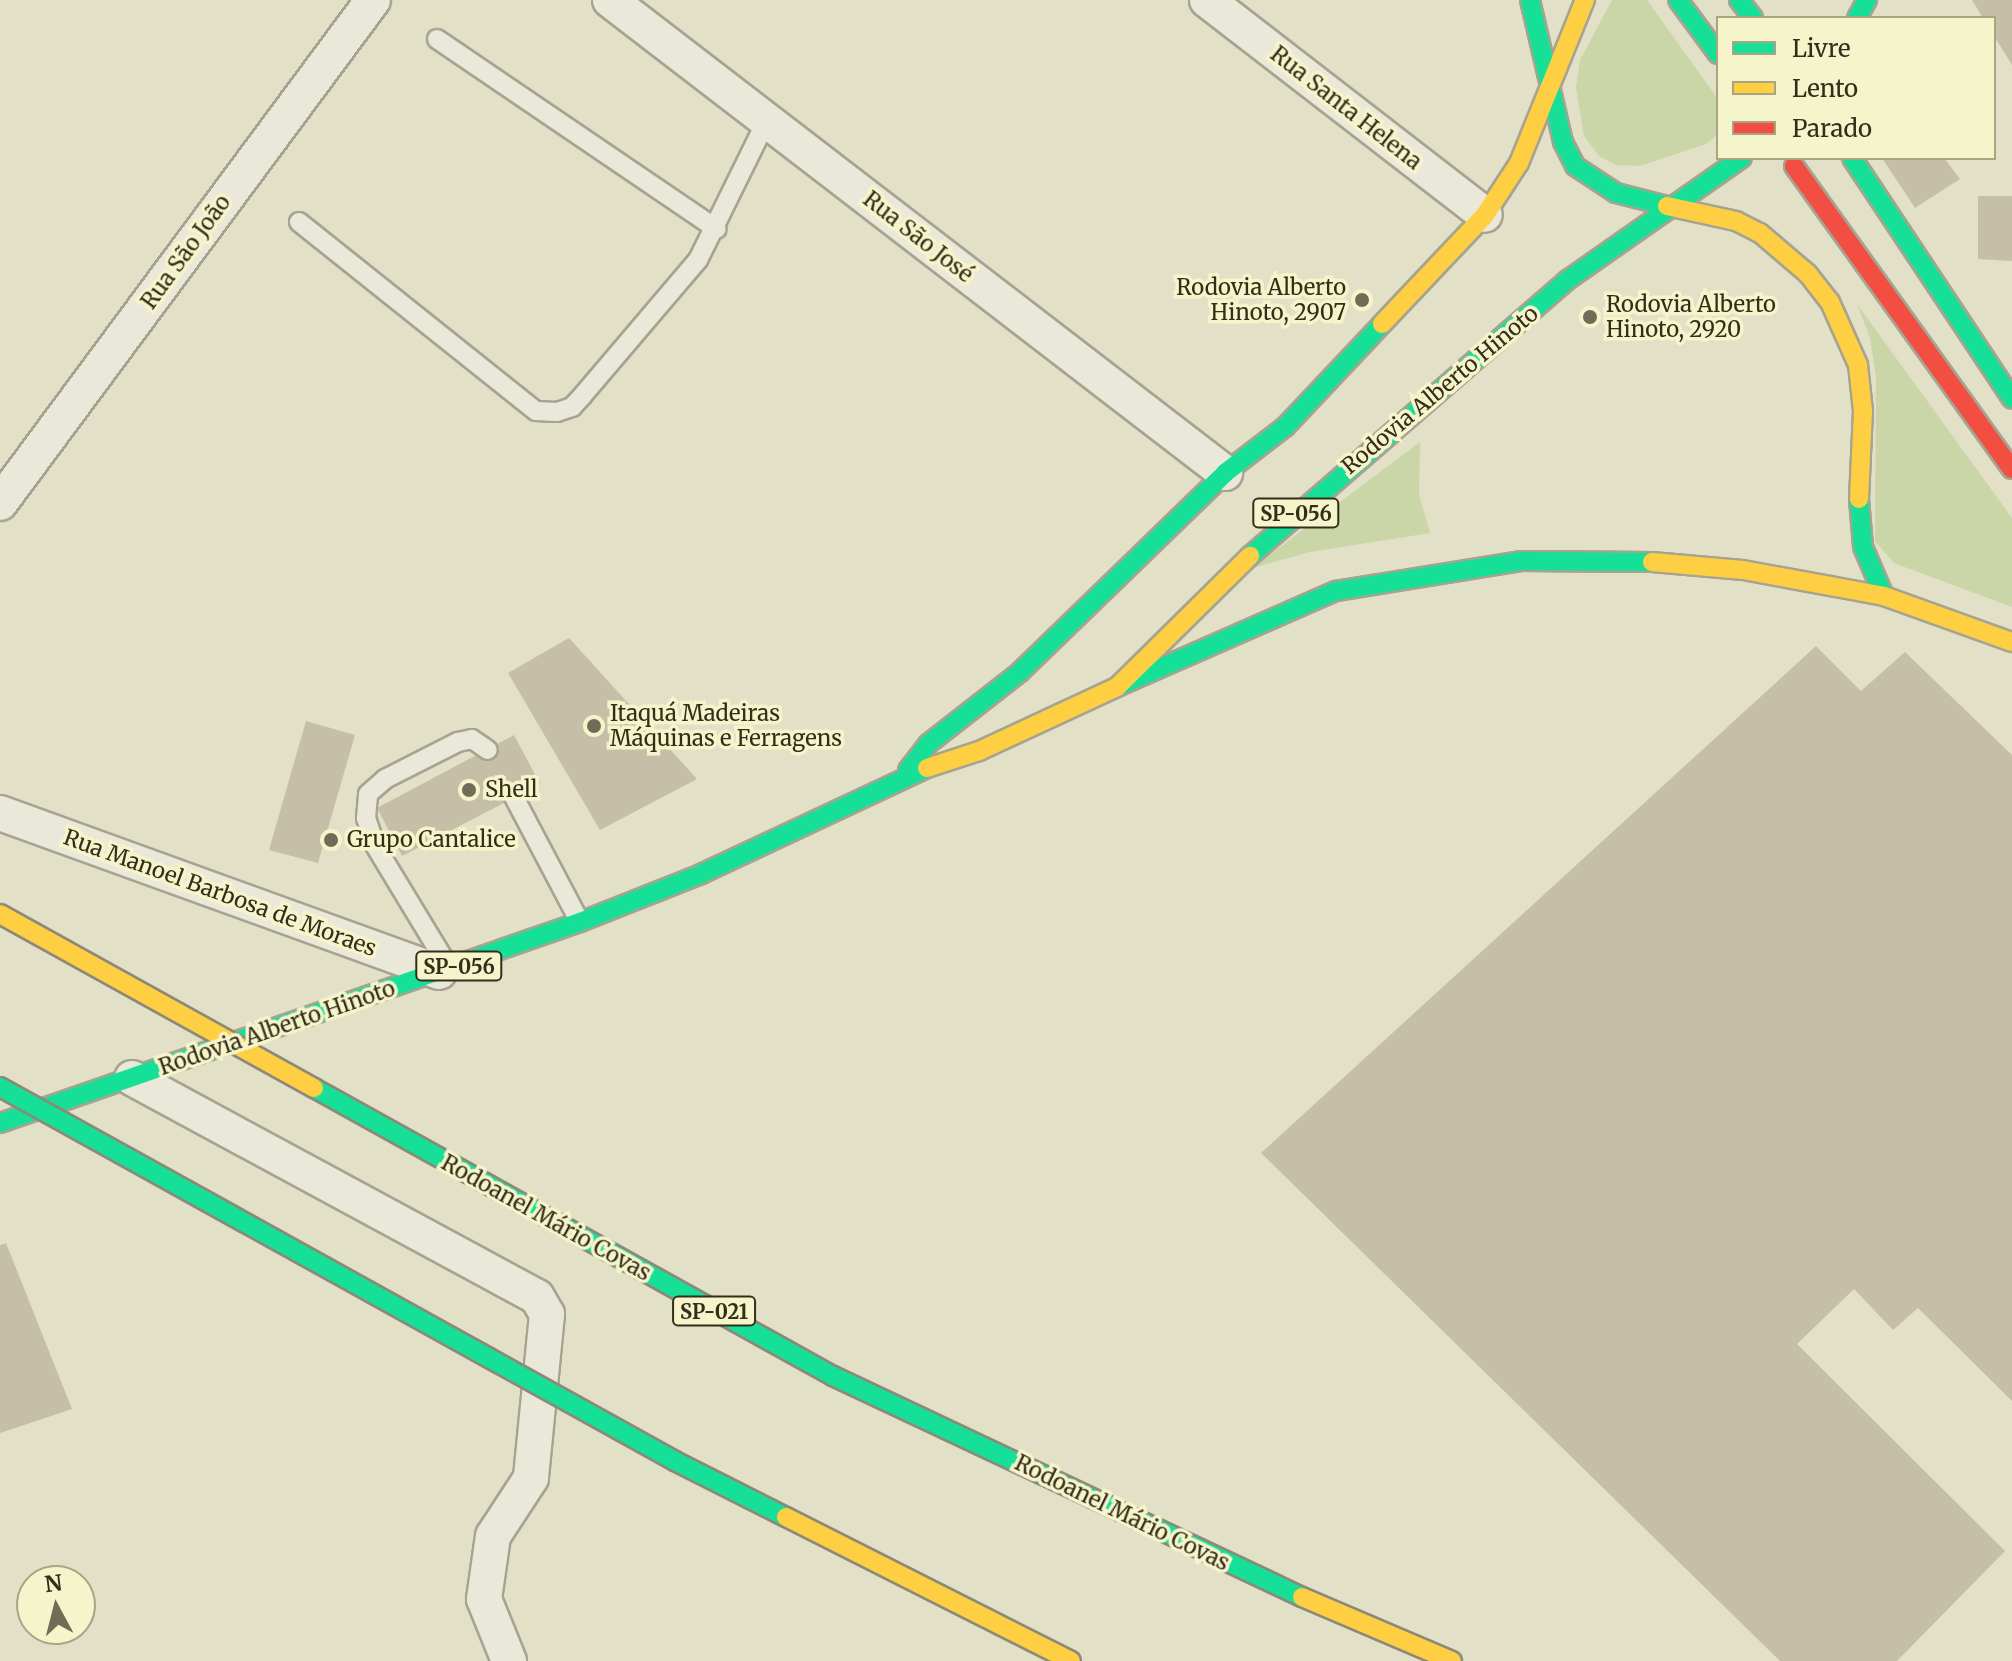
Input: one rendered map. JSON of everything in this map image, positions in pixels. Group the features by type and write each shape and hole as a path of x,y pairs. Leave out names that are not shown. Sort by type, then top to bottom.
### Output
{"main road":[{"path":"1530,0 1551,92 1575,166 1616,193 1736,221 1760,233 1808,274 1846,331 1858,365 1863,411 1858,519 1884,596"},
{"name":"Rodovia Alberto Hinoto","path":"904,775 928,744 1020,672 1225,473 1285,427 1485,215 1519,163 1551,92 1585,0"},
{"path":"1678,0 1716,51"},
{"path":"1739,0 1751,16"},
{"name":"Rodovia Alberto Hinoto","path":"0,1123 580,922 701,874 904,775 979,751 1117,687 1293,515 1569,279 1667,206 1739,160"},
{"path":"1853,160 2012,399"},
{"path":"1794,166 2012,469"},
{"path":"1117,687 1336,591 1521,561 1613,559 1743,570 1884,596 2012,642"},
{"name":"Rodoanel Mário Covas","path":"0,914 833,1376 1256,1577 1452,1661"},
{"path":"0,1087 675,1461 1071,1661"}],"street":[{"name":"Rua São João","path":"0,503 373,0"},
{"name":"Rua São José","path":"610,0 1225,473"},
{"name":"Rua Santa Helena","path":"1207,0 1485,215"},
{"name":"Rua Manoel Barbosa de Moraes","path":"0,813 445,970"},
{"path":"132,1078 537,1297 547,1314 531,1478 493,1536 484,1599 509,1661"}],"lane":[{"path":"437,39 717,229"},
{"path":"299,222 536,411 557,412 583,395 698,260 717,229 767,120"},
{"path":"445,970 376,847 366,818 368,794 385,779 458,742 472,739 488,750"},
{"path":"514,797 580,922"}],"green space":[{"path":"1612,0 1647,0 1716,96 1716,136 1706,144 1640,166 1616,165 1599,156 1584,136 1576,88 1580,60"},
{"path":"1857,304 2012,518 2012,607 1894,563 1875,541 1876,377 1870,338"},
{"path":"1420,442 1419,495 1430,533 1310,552 1252,568"}],"building":[{"path":"1972,0 2012,0 2012,65 1996,39 1996,16 1982,16"},
{"path":"1883,160 1946,160 1960,179 1915,208"},
{"path":"1978,196 2012,196 2012,261 1978,259"},
{"name":"Itaquá Madeiras Máquinas e Ferragens","path":"569,638 697,779 600,830 508,673"},
{"path":"1816,646 1861,691 1905,652 2012,755 2012,1401 1918,1308 1893,1330 1854,1289 1797,1344 2005,1551 1897,1661 1780,1661 1261,1153"},
{"path":"306,721 355,735 318,863 269,850"},
{"name":"Shell","path":"514,735 540,784 402,856 377,808"},
{"path":"6,1243 72,1409 0,1433 0,1245"}],"traffic: fast":[{"path":"1530,0 1563,142 1575,166 1616,193 1667,206"},
{"path":"1678,0 1716,51"},
{"path":"1739,0 1751,16"},
{"path":"1858,16 1867,0"},
{"path":"1250,556 1569,279 1739,160"},
{"path":"1853,160 2012,399"},
{"path":"908,770 928,744 1020,672 1225,473 1285,427 1382,324"},
{"path":"1859,499 1863,547 1884,596"},
{"path":"1117,687 1336,591 1521,561 1652,562"},
{"path":"0,1123 580,922 701,874 927,768"},
{"path":"0,1087 675,1461 786,1517"},
{"path":"314,1088 833,1376 1302,1597"}],"traffic: slow":[{"path":"1382,324 1485,215 1519,163 1585,0"},
{"path":"1667,206 1736,221 1760,233 1808,274 1830,302 1858,365 1863,411 1859,499"},
{"path":"927,768 979,751 1117,687 1250,556"},
{"path":"1652,562 1743,570 1884,596 2012,642"},
{"path":"0,914 314,1088"},
{"path":"786,1517 1071,1661"},
{"path":"1302,1597 1452,1661"}],"traffic: jam":[{"path":"1794,166 2012,469"}],"place":[{"name":"Rodovia Alberto Hinoto, 2907","path":"1362,300"},
{"name":"Rodovia Alberto Hinoto, 2920","path":"1590,317"},
{"name":"Itaquá Madeiras Máquinas e Ferragens","path":"594,726"},
{"name":"Shell","path":"469,790"},
{"name":"Grupo Cantalice","path":"331,840"}]}
